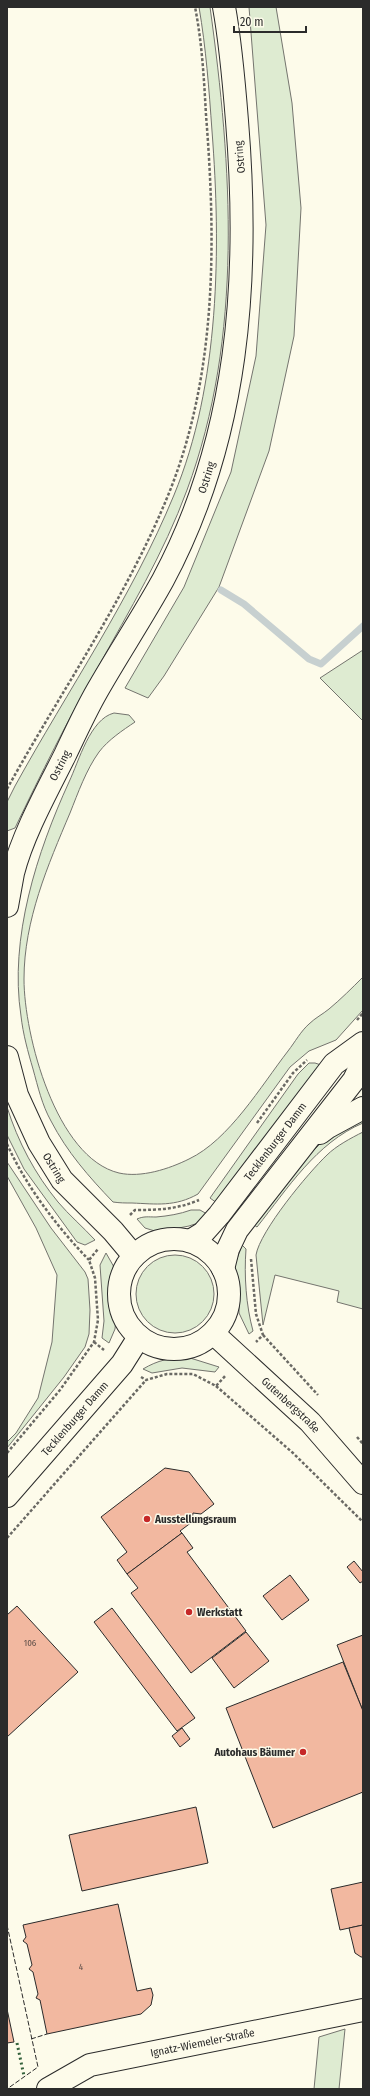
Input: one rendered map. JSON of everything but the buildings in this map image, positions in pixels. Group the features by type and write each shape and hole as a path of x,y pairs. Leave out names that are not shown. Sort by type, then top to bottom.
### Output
{"street":[{"name":"Ostring","path":"7,906 10,870 36,813 95,694 163,580 190,520 214,457 228,393 238,323 242,250 242,180 230,37 224,7"},
{"name":"Tecklenburger Damm","path":"190,1241 203,1234 219,1215 334,1064 363,1043"},
{"name":"Ostring","path":"7,1057 17,1095 39,1143 62,1180 113,1231 134,1256"},
{"path":"223,1269 228,1249 237,1230 354,1080 363,1061"},
{"path":"296,1153 328,1126 363,1108"},
{"path":"175,1239 190,1241 215,1257 223,1269 229,1286 229,1303 223,1319 213,1333 200,1343 185,1349 163,1348 152,1345 139,1337 127,1323 120,1306 119,1288 124,1271 134,1256 146,1247 160,1241 175,1239"},
{"name":"Gutenbergstraße","path":"213,1333 310,1422 363,1483"},
{"name":"Tecklenburger Damm","path":"7,1496 122,1364 139,1337"},
{"name":"Ignatz-Wiemeler-Straße","path":"48,2089 90,2065 363,2010"}],"path":[{"path":"7,789 150,538 170,492 185,446 196,405 208,329 212,276 212,219 205,99 195,7"},
{"path":"7,1144 16,1165 53,1218 73,1244 89,1260 95,1278 98,1320 94,1342 60,1390 7,1453"},
{"path":"89,1260 113,1231 135,1210 159,1210 181,1207 201,1199 219,1215"},
{"path":"237,1230 253,1241 251,1260 256,1306 263,1335 321,1398"},
{"path":"216,1386 240,1358 263,1335"},
{"path":"94,1342 122,1364 146,1380"},
{"path":"7,1538 146,1380 167,1374 193,1374 216,1386 293,1453 363,1522"},
{"path":"352,1432 363,1444"}],"green space":[{"path":"199,7 210,7 218,67 224,128 228,250 225,311 218,372 205,432 187,490 157,559 65,728 15,828 7,831 7,802 15,786 99,643 139,570 157,533 174,495 189,452 201,408 209,362 214,315 216,222 215,176 210,100"},
{"path":"249,7 276,7 292,103 301,208 294,336 269,451 219,587 164,676 148,698 125,688 184,587 231,472 256,356 266,225"},
{"path":"363,650 363,721 320,678"},
{"path":"114,713 129,715 135,722 107,743 94,759 86,774 39,893 28,935 25,957 25,1003 37,1061 61,1120 78,1144 97,1163 119,1173 136,1174 155,1172 189,1159 218,1139 231,1126 306,1027 327,1011 363,977 363,1010 336,1040 309,1051 290,1067 198,1194 181,1201 165,1204 113,1202 79,1164 57,1132 45,1109 28,1050 21,1016 18,986 22,926 28,896 37,866 57,809 86,742 98,723"},
{"path":"309,1063 324,1066 217,1203 210,1198 298,1074"},
{"path":"7,1107 16,1133 42,1180 62,1207 95,1240 85,1245 77,1242 24,1169 7,1135"},
{"path":"363,1119 363,1123 331,1142 317,1154 292,1182 257,1227 254,1225 309,1155 321,1143"},
{"path":"363,1132 363,1309 337,1302 339,1291 275,1275 263,1325 256,1255 259,1245 275,1218 297,1188 319,1163 335,1148"},
{"path":"7,1162 51,1228 85,1272 88,1279 90,1310 89,1334 85,1347 64,1377 7,1448 7,1442 16,1433 38,1398 52,1342 57,1275 36,1228 7,1176"},
{"path":"191,1210 200,1210 207,1214 198,1223 158,1232 145,1228 137,1219 183,1213"},
{"path":"242,1245 246,1249 246,1290 253,1331 249,1334 239,1313 239,1288 234,1267"},
{"path":"106,1253 114,1267 111,1301 116,1319 115,1329 109,1343 102,1338 104,1321 100,1265"},
{"path":"175,1255 190,1258 197,1262 207,1272 211,1279 214,1294 211,1309 207,1316 197,1326 190,1330 175,1333 160,1330 153,1326 143,1316 139,1309 136,1294 139,1279 143,1272 153,1262 160,1258"},
{"path":"187,1357 219,1367 215,1372 182,1368 152,1373 143,1369 164,1360"},
{"path":"345,2029 339,2089 314,2089 319,2037"}],"waterway":[{"path":"221,590 244,604 309,659 321,664 363,626"}],"hedge":[{"path":"17,2043 24,2076"}],"fence":[{"path":"7,1925 38,2067 7,2089"},
{"path":"31,2039 47,2034"}],"place":[{"name":"Ausstellungsraum","path":"147,1519"},
{"name":"Werkstatt","path":"189,1612"},
{"name":"Autohaus Bäumer","path":"303,1752"}]}
